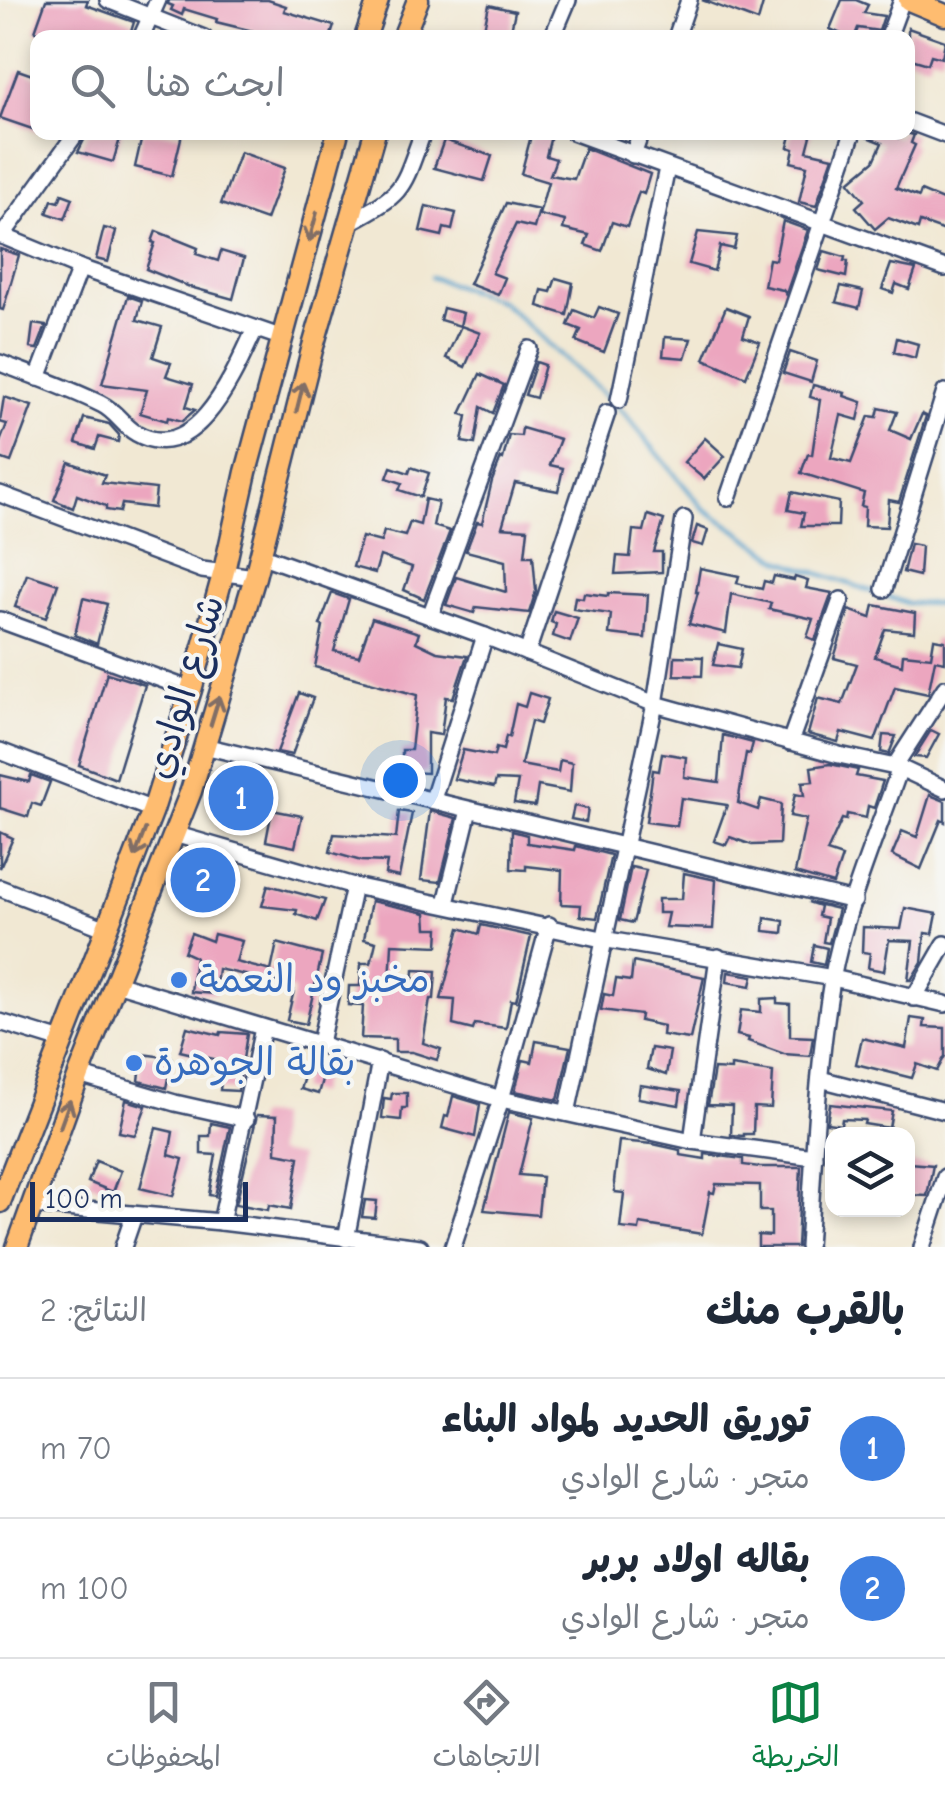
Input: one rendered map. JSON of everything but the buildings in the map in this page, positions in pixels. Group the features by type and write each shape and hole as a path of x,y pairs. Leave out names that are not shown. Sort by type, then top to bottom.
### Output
{"main road":[{"path":"368,30 378,0"},
{"path":"407,30 418,0"},
{"path":"906,0 945,15"},
{"name":"شارع الوادي","path":"0,1202 153,810 191,690 336,140"},
{"name":"شارع الوادي","path":"17,1247 204,746 255,577 312,350 373,140"},
{"path":"246,472 279,480"}],"street":[{"path":"108,0 183,30"},
{"path":"145,30 158,0"},
{"path":"555,30 568,0"},
{"path":"679,30 690,0"},
{"path":"892,30 906,0"},
{"path":"915,124 945,135"},
{"path":"71,140 1,236 80,268 282,338"},
{"path":"352,221 387,202 401,189 419,140"},
{"path":"595,140 945,268"},
{"path":"633,155 638,140"},
{"path":"728,498 851,140"},
{"path":"619,400 667,168"},
{"path":"38,378 80,268"},
{"path":"0,363 103,404 136,433 172,439 188,433 212,410 255,328"},
{"path":"430,616 529,349"},
{"path":"884,589 945,392"},
{"path":"527,653 606,414"},
{"path":"0,494 202,570 255,577"},
{"path":"566,1113 655,704 684,519"},
{"path":"260,555 486,636 655,704 897,768 945,789"},
{"path":"790,742 840,600"},
{"path":"0,620 191,690"},
{"path":"433,799 486,636"},
{"path":"808,1247 820,1078 832,978 897,768 945,688"},
{"path":"204,746 854,900"},
{"path":"0,751 153,810"},
{"path":"446,903 469,810"},
{"path":"174,834 354,886 602,939 832,978 945,1004"},
{"path":"320,1043 354,886"},
{"path":"0,888 107,929"},
{"path":"453,1247 502,1099 550,926"},
{"path":"914,998 945,944"},
{"path":"692,1141 718,957"},
{"path":"116,984 502,1099 692,1141 814,1157"},
{"path":"0,1022 62,1040"},
{"path":"220,1222 264,1028"},
{"path":"346,1238 380,1061"},
{"path":"79,1075 246,1119"},
{"path":"820,1078 945,1110"},
{"path":"922,1247 945,1177"},
{"path":"30,1205 220,1222 298,1240 346,1238 420,1247"},
{"path":"124,1247 134,1215"}],"waterway":[{"path":"431,277 502,302 624,413 703,508 782,561 906,603 945,604"}],"place":[{"name":"توريق الحديد لمواد البناء","path":"241,798"},
{"name":"بقاله اولاد بربر","path":"203,880"},
{"name":"مخبز ود النعمة","path":"179,980"},
{"name":"بقالة الجوهرة","path":"134,1063"}]}
